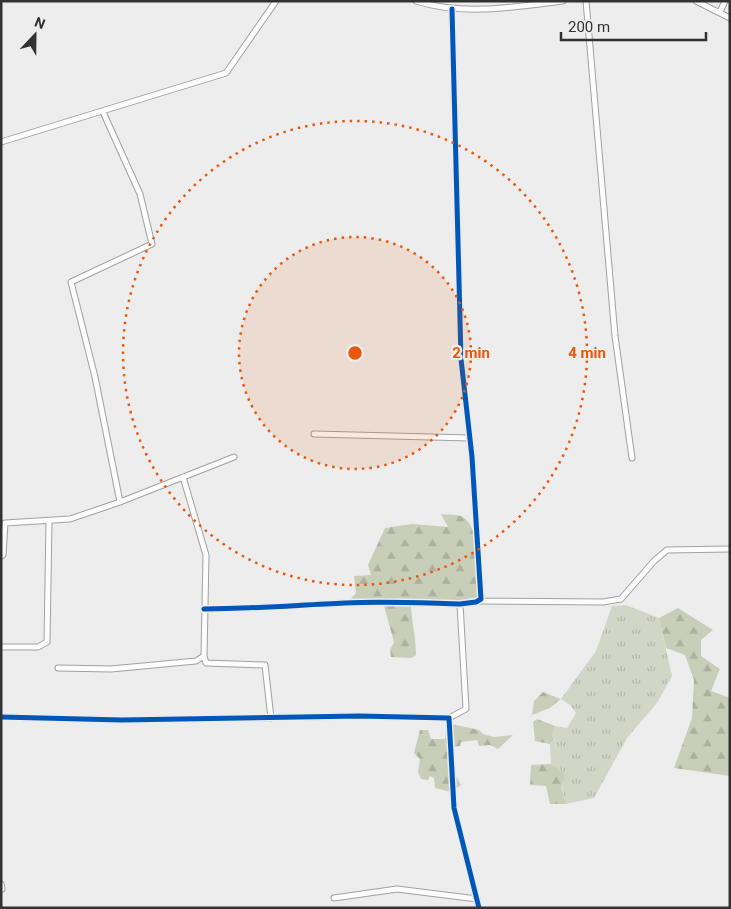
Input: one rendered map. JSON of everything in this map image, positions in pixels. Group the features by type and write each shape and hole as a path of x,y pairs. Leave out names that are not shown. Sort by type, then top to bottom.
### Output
{"street":[{"path":"1,142 104,112 226,73 276,1"},
{"path":"416,1 452,9 481,9 563,1"},
{"path":"586,1 615,336 632,458"},
{"path":"696,1 730,18"},
{"path":"720,12 725,1"},
{"path":"452,9 461,359 470,438 482,596 479,601"},
{"path":"104,112 140,194 152,244 71,282 94,377 120,502"},
{"path":"314,434 470,438"},
{"path":"1,556 3,555 5,523 70,518 120,502 234,457"},
{"path":"183,477 206,556 204,609 204,656 206,663 265,665 271,718"},
{"path":"1,646 38,647 47,642 48,521"},
{"path":"204,609 348,603 604,602 621,599 654,561 668,550 730,549"},
{"path":"1,718 122,720 449,718 466,709 460,604"},
{"path":"58,668 111,669 196,661 204,656"},
{"path":"449,718 454,808 479,908"},
{"path":"1,884 2,889"},
{"path":"334,898 397,889 477,899"}],"green space":[{"path":"441,514 461,516 468,521 473,530 478,552 480,597 455,601 350,600 356,593 354,576 371,575 368,565 385,528 412,524 448,527"},
{"path":"626,605 659,618 672,676 657,703 627,738 594,798 566,804 561,785 563,771 551,764 550,744 554,740 552,735 555,726 567,728 576,713 570,705 561,699 596,651 612,606"},
{"path":"384,606 411,606 416,655 411,658 391,657 390,650 394,642"},
{"path":"678,608 713,630 701,640 701,656 720,669 711,691 730,698 730,776 674,768 692,718 694,680 685,655 666,648 659,618"},
{"path":"543,692 561,699 550,708 532,715 534,701"},
{"path":"537,719 555,726 552,735 554,740 550,744 535,741 533,722"},
{"path":"447,723 479,730 483,734 494,737 513,735 498,749 490,745 479,746 477,740 461,742 460,746 454,747 456,776 461,785 451,792 435,788 434,778 430,776 428,780 421,779 418,772 420,759 414,753 420,730 428,730 431,739 445,739"},
{"path":"551,764 563,771 565,778 561,786 566,804 550,804 546,786 530,785 531,765"}],"cycle path":[{"path":"204,609 359,602 460,604 476,602 481,599 472,457 461,359 452,9"},
{"path":"1,717 122,720 359,716 449,718 454,808 479,908"}]}
